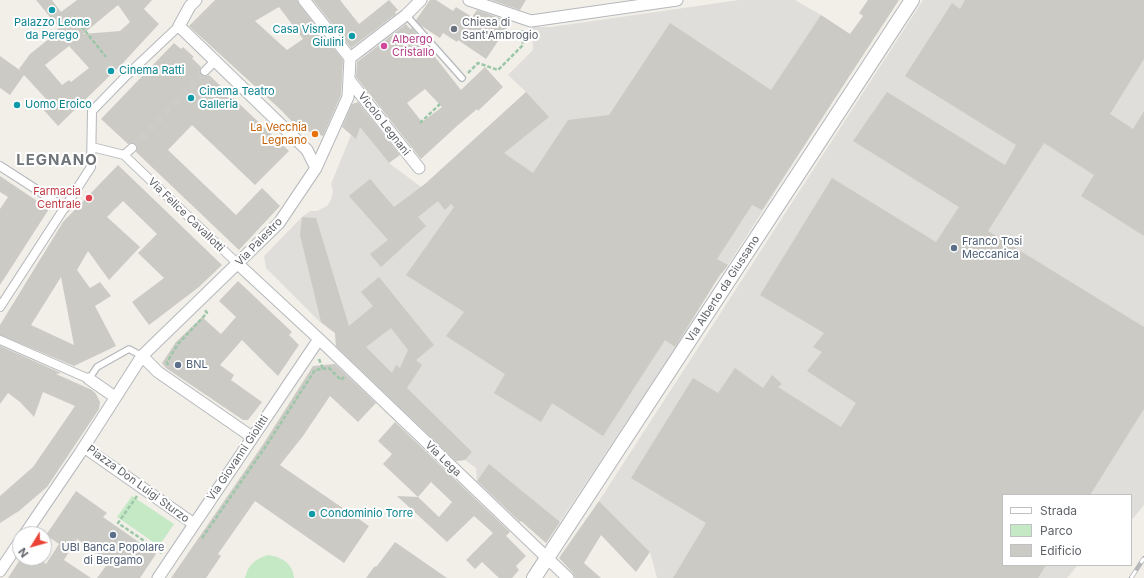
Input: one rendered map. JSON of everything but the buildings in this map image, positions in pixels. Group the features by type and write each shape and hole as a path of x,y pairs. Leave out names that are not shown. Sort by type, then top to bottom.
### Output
{"street":[{"path":"0,307 91,167 92,111 178,26 190,6 196,0"},
{"path":"304,0 350,58 406,15 420,0"},
{"path":"469,0 531,21 637,3 677,0"},
{"name":"Via Alberto da Giussano","path":"534,578 912,0"},
{"path":"178,26 308,150 316,168"},
{"name":"Via Palestro","path":"142,356 279,223 316,168 348,97 350,58"},
{"path":"205,71 215,61"},
{"name":"Vicolo Legnani","path":"350,81 419,168"},
{"path":"92,147 124,155 132,148"},
{"name":"Via Felice Cavallotti","path":"124,155 319,339"},
{"path":"0,166 65,208"},
{"name":"Via Lega","path":"319,339 568,578"},
{"name":"Via Giovanni Giolitti","path":"158,578 319,339"},
{"path":"0,340 89,379 115,397"},
{"path":"142,356 158,372 252,437"},
{"name":"Piazza Don Luigi Sturzo","path":"142,356 84,447 194,524"},
{"path":"30,526 84,447"},
{"path":"0,571 12,554"}],"lane":[{"path":"406,15 462,78"},
{"path":"89,379 97,368 129,349 142,356"}],"path":[{"path":"74,16 106,57"},
{"path":"462,78 478,63 498,70 523,45 521,18"},
{"path":"420,123 440,104"},
{"path":"168,366 167,362 178,344 204,318"},
{"path":"202,538 315,370 323,367 329,368 341,380 344,377"},
{"path":"142,488 118,523 170,559"}],"shaded area":[{"path":"739,0 795,0 821,15 868,47 715,283 676,347 546,543 477,481 476,468 465,460 455,461 336,348 335,333 321,323 266,268 264,256 302,217 310,211 317,211 327,206 331,200 333,191 331,184 351,135 361,123 368,137 389,163 421,187 425,184 526,92 508,75 533,50 532,27 551,27"},
{"name":"Franco Tosi Meccanica","path":"923,0 1144,0 1144,505 1132,520 1132,494 1002,494 1002,566 1077,566 1067,578 657,578 650,552 599,501"}],"green space":[{"path":"132,496 174,524 159,546 117,517"},
{"path":"268,555 277,557 286,562 291,568 294,578 245,578 248,569 253,563 259,558"}],"tunnel":[{"path":"132,148 205,71"}],"railway":[{"path":"1131,578 1144,558"}],"place":[{"name":"Palazzo Leone da Perego","path":"52,10"},
{"name":"Chiesa di Sant'Ambrogio","path":"454,29"},
{"name":"Casa Vismara Giulini","path":"352,36"},
{"name":"Albergo Cristallo","path":"384,46"},
{"name":"Cinema Ratti","path":"111,71"},
{"name":"Cinema Teatro Galleria","path":"191,98"},
{"name":"Uomo Eroico","path":"17,105"},
{"name":"La Vecchia Legnano","path":"315,134"},
{"name":"Farmacia Centrale","path":"89,198"},
{"name":"Franco Tosi Meccanica","path":"954,248"},
{"name":"BNL","path":"178,365"},
{"name":"Condominio Torre","path":"312,514"},
{"name":"UBI Banca Popolare di Bergamo","path":"113,535"}],"district":[{"name":"LEGNANO","path":"57,160"}]}
